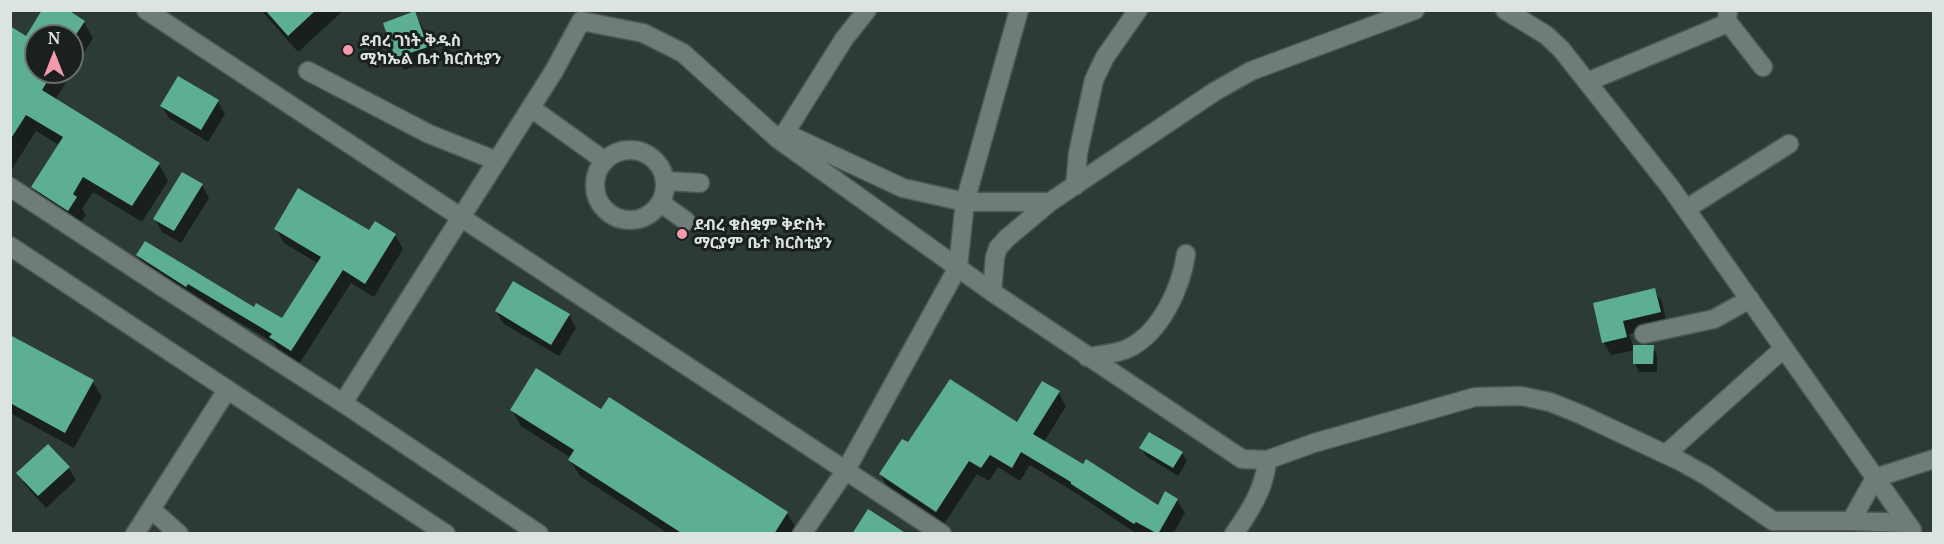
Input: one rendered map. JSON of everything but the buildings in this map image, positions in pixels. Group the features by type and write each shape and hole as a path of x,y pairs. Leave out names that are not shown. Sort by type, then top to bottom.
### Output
{"street":[{"path":"146,10 942,534"},
{"path":"781,136 844,39 867,10"},
{"path":"802,534 846,470 958,267 965,201 1019,10"},
{"path":"1075,186 1078,153 1094,80 1105,57 1138,10"},
{"path":"992,292 998,248 1050,201 1214,92 1251,72 1415,10"},
{"path":"1505,10 1546,35 1587,82 1686,209 1911,528"},
{"path":"343,403 554,71 583,16 643,33 683,53 781,136 992,292 1242,459 1267,460 1314,443 1475,397 1521,396 1550,402 1666,454 1707,476 1779,527 1851,521 1911,528"},
{"path":"1587,82 1705,34 1723,25 1727,16"},
{"path":"1727,16 1763,67"},
{"path":"308,71 429,134 497,161"},
{"path":"531,108 605,161"},
{"path":"781,136 903,188 965,201 1050,201"},
{"path":"1686,209 1789,144"},
{"path":"636,150 658,163 663,170 666,182 664,195 656,210 642,219 625,220 609,214 598,201 595,184 599,167 605,161 619,152 636,150"},
{"path":"666,182 700,183"},
{"path":"10,187 343,403 539,534"},
{"path":"661,203 686,221"},
{"path":"10,246 446,534"},
{"path":"1087,357 1126,349 1152,331 1163,317 1180,280 1186,254"},
{"path":"1644,334 1714,319 1750,299"},
{"path":"1666,454 1784,348"},
{"path":"135,534 228,390"},
{"path":"1851,521 1875,478 1934,459"},
{"path":"1234,534 1257,497 1267,460"},
{"path":"151,509 178,533"}],"place":[{"name":"ደብረ ገነት ቅዱስ ሚካኤል ቤተ ክርስቲያን","path":"348,50"},
{"name":"ደብረ ቁስቋም ቅድስት ማርያም ቤተ ክርስቲያን","path":"682,234"}]}
